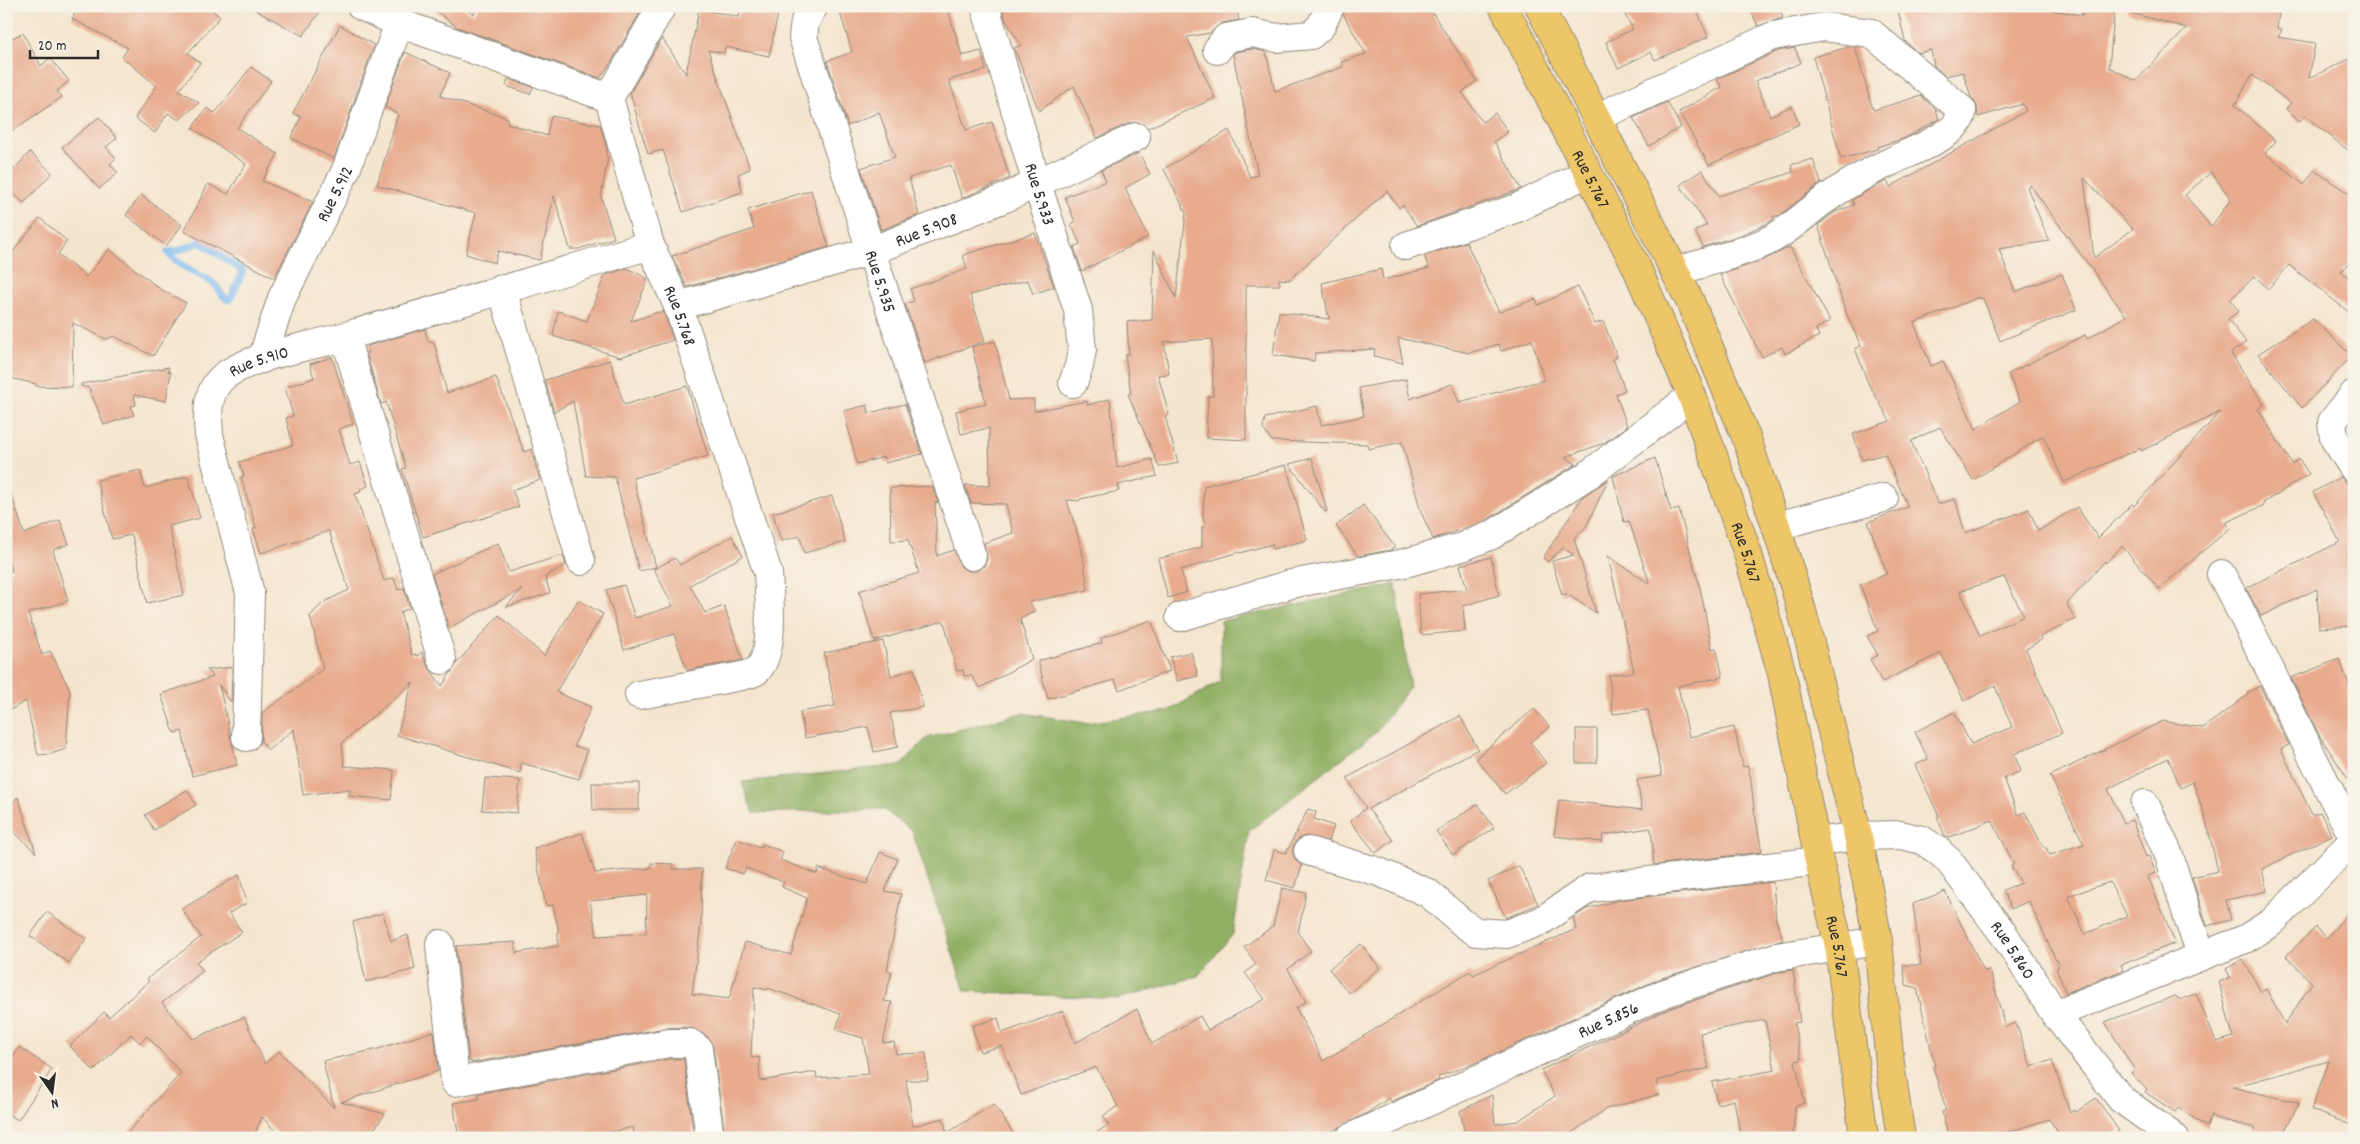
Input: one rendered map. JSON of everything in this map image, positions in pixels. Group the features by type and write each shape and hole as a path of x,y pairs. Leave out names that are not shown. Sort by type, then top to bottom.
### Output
{"highway":[{"name":"Rue 5.767","path":"1503,6 1636,266 1692,396 1748,554 1782,674 1817,852 1839,946 1864,1138"},
{"path":"1539,6 1689,299 1746,437 1776,526 1802,611 1858,836 1878,940 1890,1064 1901,1138"}],"street":[{"path":"361,6 399,23 609,98 662,6"},
{"name":"Rue 5.935","path":"814,6 805,21 803,37 871,251 972,556"},
{"name":"Rue 5.933","path":"984,6 1037,184 1078,310 1082,350 1073,383"},
{"path":"1217,50 1226,38 1252,33 1277,38 1310,35 1321,26 1330,6"},
{"name":"Rue 5.912","path":"262,359 282,298 346,170 399,23"},
{"path":"1596,118 1772,36 1824,27 1871,33 1962,110 1962,117 1955,127 1941,137 1865,174 1824,201 1790,228 1768,241 1675,272"},
{"name":"Rue 5.768","path":"609,98 650,245 678,306 768,572 771,616 766,654 757,670 742,676 639,695"},
{"name":"Rue 5.908","path":"678,306 871,251 1037,184 1136,137"},
{"path":"1406,246 1517,208 1587,173"},
{"name":"Rue 5.910","path":"246,737 250,593 210,435 207,413 212,389 226,374 262,359 345,337 650,245"},
{"path":"502,290 581,561"},
{"path":"345,337 442,660"},
{"path":"2354,394 2332,422 2334,438 2354,469"},
{"path":"1180,616 1291,584 1405,563 1462,547 1492,535 1588,475 1692,396"},
{"path":"1776,526 1884,498"},
{"path":"2054,1014 2246,940 2272,922 2354,839 2322,780 2251,628 2221,574"},
{"path":"2145,804 2169,855 2202,956"},
{"name":"Rue 5.860","path":"1308,851 1379,872 1428,893 1476,932 1507,934 1541,921 1590,888 1817,852 1858,836 1901,835 1922,840 1949,861 2005,936 2054,1014 2121,1099 2175,1138"},
{"name":"Rue 5.856","path":"1350,1138 1394,1128 1665,993 1776,957 1878,940"},
{"path":"440,944 444,995 450,1027 455,1082 669,1043 690,1043 698,1049 710,1138"}],"green space":[{"path":"1396,584 1410,687 1375,733 1249,831 1233,934 1198,976 1118,999 965,991 912,831 883,809 753,813 742,782 901,765 927,738 1022,713 1086,723 1168,711 1221,681 1221,621"}],"building":[{"path":"78,6 208,6 220,17 188,53 200,63 179,90 199,103 179,120 168,113 155,133 135,118 157,86 122,57 128,48 72,19"},
{"path":"248,6 324,6 303,36"},
{"path":"430,6 459,6 474,14 478,6 644,6 600,78 457,27"},
{"path":"741,6 778,14 769,56 725,47 724,53 708,50 750,169 738,174 742,192 683,212 663,150 648,154 630,93 662,38 686,74 699,9 739,17"},
{"path":"861,6 947,6 962,56 981,51 986,70 949,80 966,130 992,122 1010,178 962,198 951,165 909,178 919,215 881,230 861,168 895,157 879,112 848,126 827,61 852,52 840,12"},
{"path":"1010,6 1236,6 1239,20 1222,23 1210,33 1187,37 1215,98 1148,128 1138,122 1130,123 1097,138 1074,86 1039,111 1014,48 1021,45 1006,21 1003,11"},
{"path":"1345,6 1428,6 1477,81 1462,92 1482,122 1495,113 1508,132 1494,141 1521,189 1417,226 1403,205 1399,208 1387,191 1289,280 1279,279 1280,285 1246,285 1246,440 1206,438 1208,396 1213,396 1212,339 1164,342 1169,374 1158,375 1169,415 1165,416 1178,463 1159,467 1128,394 1131,394 1125,355 1129,354 1127,322 1152,320 1154,250 1176,298 1186,213 1164,169 1229,130 1250,177 1258,175 1233,55 1235,52 1252,49 1266,52 1275,91 1343,67 1341,62 1366,54 1343,14"},
{"path":"1620,6 1695,6 1708,37 1655,60 1651,52 1618,68 1606,42 1633,29"},
{"path":"1749,6 1778,6 1783,18 1758,26"},
{"path":"1897,6 2024,6 2082,15 2083,6 2115,6 2109,67 2136,81 2187,28 2127,12 2128,6 2280,6 2277,28 2282,30 2278,37 2315,43 2309,78 2354,57 2354,155 2305,116 2299,122 2286,109 2291,103 2252,75 2235,105 2276,141 2265,153 2304,185 2314,170 2354,197 2354,260 2341,271 2354,282 2354,316 2289,265 2268,289 2255,276 2230,300 2239,311 2228,319 2246,342 2231,353 2264,405 2258,409 2292,464 2299,459 2309,474 2263,503 2264,505 2225,523 2230,528 2159,589 2122,546 2106,563 2105,561 2067,604 2075,619 2040,637 2041,640 2026,649 2062,733 2014,754 2021,771 2004,778 2018,815 2025,812 2043,847 2045,846 2050,855 2084,844 2050,776 2163,721 2203,728 2248,695 2247,693 2260,686 2289,745 2281,749 2312,815 2320,812 2332,835 2262,869 2267,891 2226,900 2231,920 2207,926 2192,877 2218,871 2206,820 2193,782 2181,788 2168,758 2108,789 2124,823 2132,820 2146,857 2149,856 2156,873 2148,876 2175,943 2121,965 2123,970 2066,993 2056,968 2059,967 2029,901 2011,909 2003,890 2021,883 2011,866 2014,864 1992,820 1948,838 1945,836 1937,817 1939,816 1915,765 1928,759 1915,732 1954,712 1971,744 2012,727 1995,686 1964,701 1941,653 1882,682 1870,659 1878,655 1867,636 1878,631 1860,585 1887,574 1868,522 1908,507 1885,454 1862,460 1853,434 1890,421 1868,383 1855,348 1861,346 1846,313 1818,225 1835,212 1854,205 1852,200 1873,188 1887,181 1890,187 2026,111 2023,104 1978,117 1977,106 1971,97 1963,72 1945,76 1934,66 1931,50 1918,53 1905,41","holes":["2211,172 2231,199 2211,227 2185,195","2084,178 2133,229 2094,258","2030,185 2126,316 2087,339 2085,335 2008,374 2020,401 1976,429 1943,361 1931,366 1914,323 1979,297 1980,299 1983,298 2000,341 2076,310 2062,274 2015,292 1999,249 2049,241 2027,187","2220,412 2134,506 2132,504 2098,538 2077,507 2038,531 2029,509 1965,533 1955,499 1938,504 1911,441 1940,427 1973,480 2043,436 2064,482 2140,448 2141,451","2004,577 2024,616 1980,636 1960,591","2110,882 2127,916 2085,934 2068,896"]},
{"path":"340,25 374,45 334,159 291,138 301,117 293,113"},
{"path":"23,33 41,66 50,58 69,81 57,91 62,97 6,135 6,41"},
{"path":"1852,46 1855,47 1873,110 1921,96 1936,109 1939,119 1905,138 1877,147 1878,149 1841,159 1813,57"},
{"path":"1795,48 1801,63 1755,81 1770,116 1792,106 1799,124 1709,165 1679,112 1722,87 1717,79 1778,51"},
{"path":"405,52 450,73 440,96 508,118 507,123 547,136 551,116 600,125 607,150 606,156 608,157 601,197 614,238 578,249 570,249 554,196 540,260 498,251 495,263 466,254 476,213 377,185 398,114 385,107"},
{"path":"251,67 271,81 237,128 278,154 262,181 313,202 274,278 184,231 208,184 228,194 246,164 192,128 207,108 215,113"},
{"path":"508,79 533,87 530,94 506,86"},
{"path":"1667,102 1681,127 1649,146 1633,118"},
{"path":"99,117 117,138 106,147 116,158 110,164 118,173 99,189 62,147"},
{"path":"30,152 52,173 24,203 6,187 6,178"},
{"path":"1139,153 1150,174 1125,188 1148,237 1082,271 1074,247 1080,244 1071,224 1075,222 1065,197 1106,181 1101,170"},
{"path":"1813,159 1821,183 1780,215 1773,217 1774,219 1768,223 1741,235 1703,247 1695,231 1707,225 1680,185 1702,170 1719,196 1793,172 1791,165"},
{"path":"811,190 829,247 687,287 672,256 754,229 748,210"},
{"path":"141,195 182,225 166,246 126,215"},
{"path":"40,218 67,241 58,254 86,277 109,249 160,289 186,303 153,356 114,336 106,339 73,323 72,387 36,386 36,384 6,377 6,260"},
{"path":"1035,233 1054,287 1033,294 1028,280 970,295 985,341 925,363 905,304 914,301 910,289 967,269 963,255"},
{"path":"1466,242 1499,312 1536,299 1538,305 1578,287 1595,324 1603,321 1617,357 1613,359 1625,390 1616,394 1627,426 1604,443 1565,457 1576,464 1485,521 1433,539 1421,512 1402,442 1368,449 1367,444 1272,441 1263,429 1265,418 1317,406 1321,425 1364,416 1359,388 1406,379 1410,399 1452,384 1459,402 1544,380 1532,340 1501,351 1499,344 1469,353 1398,338 1403,363 1374,356 1375,349 1315,353 1314,361 1273,355 1279,312 1329,319 1322,283 1381,269 1383,280 1429,268 1424,256"},
{"path":"1790,247 1830,321 1816,329 1819,336 1785,354 1782,347 1762,357 1720,275 1763,260"},
{"path":"627,268 648,279 631,321 663,311 673,340 620,357 553,336 558,311 587,321 605,275"},
{"path":"2313,319 2352,356 2302,408 2258,354"},
{"path":"425,329 428,341 434,342 447,393 496,377 524,452 531,449 540,480 512,490 519,507 423,537 402,469 406,468 386,402 381,404 367,356 368,346"},
{"path":"995,341 1009,400 1034,399 1034,411 1087,401 1087,405 1110,399 1117,468 1152,459 1157,476 1118,485 1119,491 1080,499 1079,501 1067,500 1082,550 1088,590 1029,602 1035,611 1020,619 1032,659 980,688 971,675 964,676 963,670 957,671 944,621 874,641 859,591 919,573 908,540 891,541 890,488 932,486 938,503 935,502 937,556 954,550 961,567 968,571 977,571 984,566 987,559 984,543 1013,533 1006,504 971,503 965,485 990,486 989,428 961,434 956,411 986,404 972,347"},
{"path":"332,357 353,424 339,429 350,465 360,462 368,486 360,489 361,492 355,494 384,581 394,578 398,590 404,588 410,608 400,612 412,655 416,654 417,656 422,652 427,665 442,686 457,663 499,615 544,656 578,600 603,614 556,692 591,707 574,746 587,750 579,779 521,763 520,773 397,735 413,682 342,743 344,766 394,770 391,800 349,796 350,789 303,795 294,729 268,750 261,741 262,713 323,669 310,616 324,602 349,590 329,531 261,553 253,529 256,528 241,477 244,476 239,462 293,445 286,418 293,416 285,387 314,378 310,364"},
{"path":"610,360 624,405 687,386 708,456 633,478 656,567 639,571 615,477 586,476 573,401 554,412 545,380"},
{"path":"169,367 168,371 171,372 166,401 134,395 136,405 131,406 134,415 104,425 89,388 81,386 81,384"},
{"path":"905,404 922,454 885,463 884,457 857,464 844,411 867,405 869,413"},
{"path":"1312,458 1327,511 1325,512 1289,464"},
{"path":"1655,458 1671,511 1679,509 1701,592 1712,649 1716,648 1723,677 1678,686 1689,737 1734,727 1743,767 1748,766 1762,852 1654,865 1651,828 1603,835 1602,842 1554,836 1559,800 1642,810 1637,780 1662,776 1648,710 1613,714 1609,675 1634,672 1608,556 1650,584 1629,521 1624,522 1613,476"},
{"path":"1286,465 1307,540 1273,549 1272,544 1181,570 1187,592 1168,598 1158,559 1202,547 1202,527 1205,526 1203,517 1204,486"},
{"path":"140,470 145,488 188,476 200,518 169,526 184,595 147,603 132,535 112,539 97,480"},
{"path":"2341,477 2346,483 2354,484 2354,626 2319,628 2317,589 2261,616 2246,588 2340,542 2313,492"},
{"path":"1608,480 1586,527 1574,538 1596,613 1567,594 1562,595 1552,561 1574,555 1563,548 1548,562 1543,558 1583,496"},
{"path":"6,490 10,490 24,534 60,520 69,544 53,550 68,601 28,613 42,655 50,651 70,690 66,749 51,754 38,755 26,701 6,712 6,573 12,571 6,556"},
{"path":"832,496 845,542 804,553 800,536 781,541 773,513"},
{"path":"1363,505 1395,547 1391,550 1358,556 1336,526"},
{"path":"732,536 743,556 690,585 705,613 724,606 743,660 687,670 674,634 624,650 606,590 624,585 635,618 673,606 654,569 675,558 680,565"},
{"path":"498,543 509,572 563,555 566,565 545,577 550,593 506,607 522,589 449,628 432,574"},
{"path":"1491,557 1499,595 1463,606 1465,631 1421,635 1418,594 1467,589 1460,565"},
{"path":"1151,620 1170,671 1119,690 1115,680 1048,699 1038,661 1102,643 1101,638"},
{"path":"883,641 891,676 914,669 923,707 890,713 898,747 874,752 868,727 805,738 800,712 835,706 824,653"},
{"path":"1191,652 1198,676 1177,681 1170,657"},
{"path":"2339,659 2354,696 2354,788 2319,735 2291,678"},
{"path":"232,667 231,702 219,685 237,765 192,776 182,731 174,733 161,694 213,677 207,670"},
{"path":"1534,709 1550,727 1530,742 1546,763 1505,794 1476,758"},
{"path":"1460,716 1478,749 1368,809 1393,840 1376,853 1350,821 1366,808 1347,778"},
{"path":"1576,729 1597,729 1597,763 1576,763"},
{"path":"485,778 520,780 517,813 482,810"},
{"path":"592,783 639,783 639,810 593,810"},
{"path":"187,790 196,805 154,830 145,815"},
{"path":"18,797 36,853 6,824 6,810"},
{"path":"1478,804 1494,828 1453,855 1436,831"},
{"path":"1308,809 1316,812 1314,819 1334,826 1328,841 1305,836 1297,840 1293,847 1293,854 1296,861 1302,865 1295,888 1266,880 1274,850 1286,853"},
{"path":"582,833 595,873 651,868 651,863 673,864 673,869 702,869 701,924 692,994 729,999 745,942 791,955 807,898 782,887 784,882 746,868 743,874 725,868 737,839 761,848 762,844 783,852 780,860 817,874 818,868 867,884 880,852 898,859 885,891 901,894 887,971 892,972 884,1001 892,1002 883,1043 894,1042 896,1054 926,1053 928,1080 906,1080 913,1126 943,1118 947,1133 994,1104 1016,1138 725,1138 713,1047 707,1036 690,1027 666,1028 471,1063 471,1060 469,1061 456,946 515,942 516,953 558,946 558,927 553,905 546,906 534,848","holes":["647,895 646,933 597,936 590,901","754,987 768,990 768,988 841,1014 836,1030 863,1038 869,1074 817,1078 816,1072 760,1081 759,1057 751,1058"]},
{"path":"1519,866 1538,904 1506,918 1488,881"},
{"path":"239,875 247,903 229,913 242,932 196,962 203,971 162,1003 193,1039 244,1017 265,1064 279,1051 334,1108 323,1061 378,1049 434,1031 438,1071 341,1102 385,1114 368,1138 282,1138 262,1117 253,1138 123,1138 181,1073 147,1036 140,1043 131,1034 94,1071 70,1046 104,1012 109,1017 149,981 147,979 201,937 182,909"},
{"path":"1773,882 1776,920 1783,940 1659,979 1477,1062 1438,1077 1439,1080 1391,1102 1389,1098 1367,1113 1319,1138 1087,1138 1109,1125 1103,1116 1118,1106 1096,1067 1021,1095 1002,1046 980,1052 972,1026 998,1018 1002,1033 1063,1011 1075,1043 1137,1009 1152,1044 1200,1016 1208,1030 1265,999 1245,973 1256,964 1244,947 1273,926 1282,888 1306,893 1298,933 1311,951 1288,969 1306,1002 1296,1008 1323,1061 1470,971 1473,975 1576,929 1573,918 1586,909 1619,900"},
{"path":"1945,891 1984,971 1990,970 2005,1027 2016,1023 2031,1067 2052,1060 2070,1113 2074,1110 2076,1112 2096,1098 2119,1131 2109,1138 2062,1138 2049,1119 2005,1133 2006,1138 1949,1138 1942,1112 1946,1110 1933,1067 1935,1066 1917,988 1906,985 1903,965 1921,965 1913,904"},
{"path":"2354,906 2354,1126 2311,1110 2329,1061 2232,1087 2299,1103 2281,1138 2252,1138 2256,1128 2215,1118 2211,1115 2207,1127 2178,1108 2175,1112 2145,1092 2147,1090 2131,1073 2134,1069 2105,1022 2175,996 2181,1000 2196,993 2216,1042 2233,1037 2219,982 2230,977 2226,969 2243,959 2261,992 2266,989 2285,1024 2312,983 2286,956 2316,927 2327,938"},
{"path":"47,912 86,939 69,963 30,936"},
{"path":"383,913 391,941 408,935 415,969 366,982 353,922"},
{"path":"1361,944 1380,968 1349,993 1329,969"},
{"path":"1793,970 1800,1022 1794,1023 1801,1060 1795,1061 1805,1103 1795,1106 1793,1138 1741,1138 1734,1100 1717,1104 1712,1082 1775,1070 1765,1020 1700,1033 1709,1068 1656,1081 1660,1094 1606,1109 1564,1138 1466,1138 1460,1111 1492,1095 1495,1124 1518,1121 1555,1096 1541,1070 1671,1008 1780,972"},
{"path":"19,1047 52,1069 18,1120 6,1113 6,1066"},
{"path":"670,1059 684,1059 694,1138 635,1138 633,1127 588,1138 459,1138 453,1103 479,1099 478,1094"}],"waterway":[{"path":"176,251 168,252 175,260 212,282 225,298 228,300 231,298 243,271 200,242 177,251"}]}
